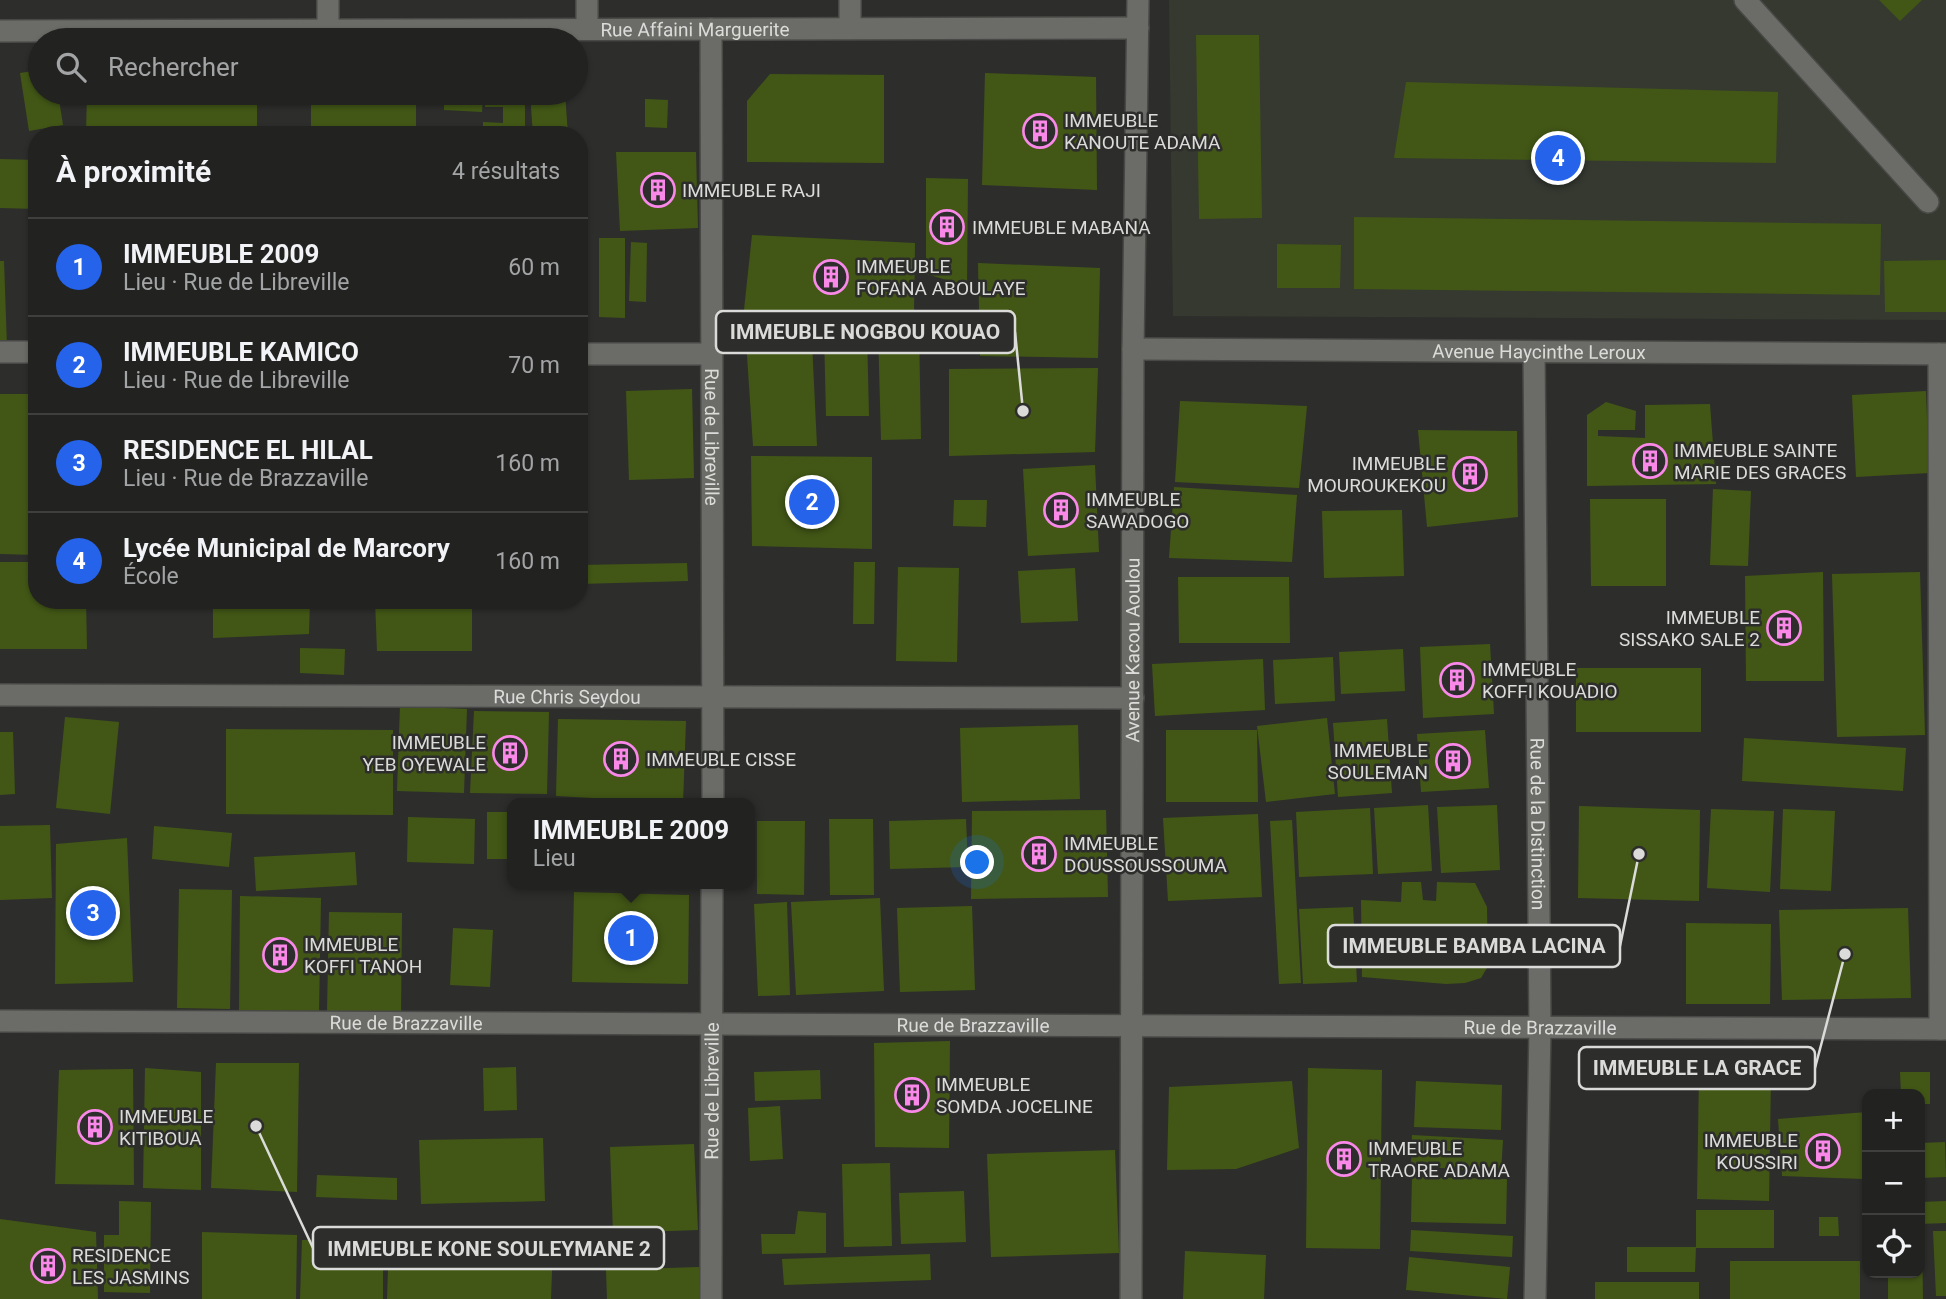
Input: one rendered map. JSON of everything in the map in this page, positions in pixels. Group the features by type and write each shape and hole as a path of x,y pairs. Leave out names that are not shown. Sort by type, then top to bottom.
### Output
{"street":[{"path":"328,0 328,28"},
{"path":"587,0 587,28"},
{"path":"850,0 850,28"},
{"name":"Avenue Kacou Aoulou","path":"1132,1299 1133,349 1138,0"},
{"path":"1745,0 1928,202"},
{"name":"Rue Affaini Marguerite","path":"588,29 1138,28"},
{"name":"Rue de Libreville","path":"711,29 713,798"},
{"name":"Rue Affaini Marguerite","path":"0,31 28,31"},
{"name":"Avenue Haycinthe Leroux","path":"1133,349 1942,354"},
{"path":"0,352 28,352"},
{"name":"Rue de la Distinction","path":"1534,352 1539,1028 1535,1299"},
{"path":"588,354 711,355"},
{"path":"1942,354 1943,1029"},
{"name":"Rue Chris Seydou","path":"0,695 1133,698"},
{"name":"Rue de Libreville","path":"712,889 712,1299"},
{"name":"Rue de Brazzaville","path":"0,1021 1943,1029"}],"shaded area":[{"path":"1169,0 1946,0 1946,320 1173,316"}],"building":[{"path":"1879,0 1922,0 1900,21"},
{"path":"1196,35 1259,35 1262,218 1199,219"},
{"path":"28,72 28,105 60,105 63,125 28,126 20,73"},
{"name":"IMMEUBLE KANOUTE ADAMA","path":"985,73 1096,77 1097,190 982,185"},
{"path":"770,74 884,75 884,163 747,162 747,101"},
{"path":"1406,82 1778,92 1776,163 1394,158"},
{"path":"645,99 668,100 667,128 645,127"},
{"path":"87,105 257,105 257,126 86,126"},
{"path":"311,105 416,105 416,126 311,126"},
{"path":"444,105 482,105 482,112 444,110"},
{"path":"525,105 525,126 483,126 483,122 503,123 503,107 485,107"},
{"path":"531,105 566,105 567,126 532,126"},
{"name":"IMMEUBLE RAJI","path":"616,152 696,152 698,228 620,231"},
{"path":"0,159 28,160 28,209 0,208"},
{"name":"IMMEUBLE MABANA","path":"926,178 968,179 967,286 926,274"},
{"path":"1354,217 1881,224 1880,295 1354,289"},
{"name":"IMMEUBLE FOFANA ABOULAYE","path":"752,235 915,243 914,313 744,310"},
{"path":"599,238 625,238 625,318 599,317"},
{"path":"631,242 647,243 646,302 629,301"},
{"path":"1277,244 1341,245 1340,288 1277,288"},
{"path":"1946,260 1946,312 1885,312 1884,261"},
{"path":"0,261 4,261 7,347 0,346"},
{"path":"978,263 1100,268 1098,358 980,356"},
{"path":"811,322 817,446 753,446 745,325"},
{"path":"919,329 921,439 881,440 878,330"},
{"path":"824,332 867,332 869,416 826,416"},
{"path":"1098,368 1095,452 949,456 949,369"},
{"path":"692,389 694,478 629,480 626,391"},
{"path":"1926,391 1929,473 1856,477 1852,395"},
{"path":"0,394 28,394 28,555 0,554"},
{"path":"1180,401 1307,406 1299,488 1175,482"},
{"name":"IMMEUBLE SAINTE MARIE DES GRACES","path":"1606,402 1636,411 1635,430 1598,430 1598,436 1645,438 1645,405 1710,404 1716,484 1587,486 1587,415"},
{"name":"IMMEUBLE MOUROUKEKOU","path":"1418,430 1517,431 1518,517 1427,527"},
{"path":"751,456 872,457 872,549 752,546"},
{"name":"IMMEUBLE SAWADOGO","path":"1095,465 1099,552 1028,556 1023,469"},
{"path":"1174,487 1297,495 1292,562 1169,558"},
{"path":"1713,489 1751,491 1748,566 1710,565"},
{"path":"1590,499 1666,499 1666,586 1591,586"},
{"path":"954,500 987,500 986,527 953,526"},
{"path":"1402,510 1404,576 1324,578 1322,511"},
{"path":"0,562 28,562 28,609 86,609 87,649 0,649"},
{"path":"854,562 875,562 874,624 853,624"},
{"path":"687,563 688,581 588,584 588,565"},
{"path":"898,567 959,568 957,662 896,661"},
{"path":"1075,568 1078,621 1021,623 1018,571"},
{"name":"IMMEUBLE SISSAKO SALE 2","path":"1823,572 1824,681 1746,681 1745,576"},
{"path":"1920,572 1925,735 1837,737 1832,574"},
{"path":"1178,577 1289,577 1290,643 1179,643"},
{"path":"213,609 310,609 309,634 213,638"},
{"path":"375,609 472,609 472,651 377,651"},
{"name":"IMMEUBLE KOFFI KOUADIO","path":"1490,644 1494,714 1423,718 1420,647"},
{"path":"300,648 345,649 344,675 300,673"},
{"path":"1403,649 1405,691 1341,694 1339,652"},
{"path":"1333,657 1335,701 1275,704 1273,660"},
{"path":"1263,659 1265,710 1155,716 1152,664"},
{"path":"1576,668 1701,668 1701,732 1576,732"},
{"path":"400,706 467,709 464,793 397,791"},
{"name":"IMMEUBLE YEB OYEWALE","path":"474,711 549,712 547,794 470,793"},
{"path":"65,717 119,722 110,814 56,808"},
{"path":"1327,718 1335,794 1266,802 1257,726"},
{"name":"IMMEUBLE CISSE","path":"558,719 686,721 683,798 556,796"},
{"path":"1387,719 1392,793 1338,797 1333,723"},
{"path":"1078,725 1080,799 962,802 960,728"},
{"path":"226,729 393,730 393,815 226,814"},
{"path":"1166,730 1257,730 1258,802 1166,802"},
{"name":"IMMEUBLE SOULEMAN","path":"1485,730 1489,788 1421,792 1417,734"},
{"path":"0,732 13,732 15,794 0,795"},
{"path":"1744,738 1906,748 1903,791 1742,781"},
{"path":"1428,805 1432,871 1378,874 1374,808"},
{"path":"1497,805 1500,870 1441,873 1437,807"},
{"path":"1579,806 1700,810 1699,901 1578,898"},
{"path":"1370,808 1373,874 1299,877 1296,812"},
{"path":"1711,809 1774,811 1770,892 1707,888"},
{"path":"1783,809 1835,811 1831,891 1780,889"},
{"name":"IMMEUBLE DOUSSOUSSOUMA","path":"1106,810 1108,897 971,899 972,811"},
{"path":"487,812 507,812 507,859 487,859"},
{"path":"1258,814 1262,897 1168,901 1163,818"},
{"path":"408,817 475,819 474,864 407,862"},
{"path":"829,819 873,819 874,895 830,895"},
{"path":"966,819 968,867 890,869 889,821"},
{"path":"1292,820 1301,983 1279,984 1270,821"},
{"path":"757,821 805,821 804,895 757,894"},
{"path":"50,825 52,898 0,900 0,826"},
{"path":"154,826 232,833 229,867 152,859"},
{"path":"127,838 133,982 55,984 56,844"},
{"path":"355,852 357,885 256,891 254,857"},
{"path":"1402,882 1421,882 1423,900 1436,901 1437,882 1475,883 1487,907 1488,966 1481,978 1465,983 1446,984 1362,977 1361,900 1401,902"},
{"path":"179,889 232,890 230,1009 177,1008"},
{"path":"574,892 689,895 688,984 572,982"},
{"name":"IMMEUBLE KOFFI TANOH","path":"240,896 321,898 319,1013 239,1012"},
{"path":"880,898 884,991 796,995 791,902"},
{"path":"787,902 790,995 758,996 754,904"},
{"path":"972,906 975,990 900,992 897,908"},
{"path":"1353,907 1357,982 1303,984 1299,909"},
{"path":"1908,908 1911,998 1782,1000 1779,910"},
{"path":"329,912 402,913 401,1014 327,1012"},
{"path":"1686,923 1771,924 1770,1004 1686,1004"},
{"path":"453,928 493,930 490,987 450,985"},
{"name":"IMMEUBLE SOMDA JOCELINE","path":"950,1041 949,1148 875,1147 874,1043"},
{"path":"216,1063 299,1063 297,1192 211,1188"},
{"path":"516,1067 517,1110 484,1111 483,1068"},
{"path":"145,1068 201,1072 201,1190 143,1188"},
{"name":"IMMEUBLE TRAORE ADAMA","path":"1308,1068 1382,1070 1380,1249 1306,1248"},
{"name":"IMMEUBLE KITIBOUA","path":"133,1069 134,1185 55,1184 59,1070"},
{"path":"820,1070 821,1099 755,1101 754,1072"},
{"path":"1900,1072 1930,1072 1930,1104 1925,1104 1925,1089 1901,1089"},
{"path":"1699,1074 1771,1075 1769,1201 1697,1199"},
{"path":"1292,1081 1299,1148 1236,1169 1167,1170 1169,1087"},
{"path":"1416,1081 1502,1085 1501,1130 1414,1127"},
{"path":"780,1106 783,1159 750,1161 748,1108"},
{"name":"IMMEUBLE KOUSSIRI","path":"1862,1112 1862,1179 1782,1176 1778,1119"},
{"path":"1412,1135 1503,1140 1501,1172 1411,1166"},
{"path":"543,1138 545,1201 421,1204 419,1140"},
{"path":"1945,1142 1946,1177 1925,1178 1925,1143"},
{"path":"694,1144 698,1230 613,1233 610,1147"},
{"path":"1115,1150 1119,1253 991,1257 987,1154"},
{"path":"890,1163 892,1246 844,1247 842,1164"},
{"path":"317,1175 397,1178 397,1200 316,1197"},
{"path":"1412,1177 1507,1179 1506,1224 1411,1222"},
{"path":"964,1191 966,1242 901,1244 899,1193"},
{"path":"119,1201 151,1202 150,1293 104,1292 104,1235 119,1235"},
{"path":"1946,1201 1946,1223 1925,1224 1925,1202"},
{"path":"1696,1210 1774,1210 1774,1248 1696,1248"},
{"path":"798,1211 826,1213 826,1253 762,1254 761,1234 795,1234"},
{"path":"1819,1217 1838,1217 1839,1236 1819,1236"},
{"name":"RESIDENCE LES JASMINS","path":"0,1219 96,1232 98,1299 0,1299"},
{"path":"1411,1230 1513,1236 1512,1257 1410,1251"},
{"path":"1933,1231 1946,1231 1946,1296 1936,1296"},
{"path":"202,1232 297,1235 296,1299 202,1299"},
{"path":"383,1238 383,1299 300,1299 302,1240"},
{"path":"389,1240 553,1243 551,1299 387,1299"},
{"path":"1627,1247 1696,1247 1695,1272 1627,1272"},
{"path":"1185,1251 1266,1255 1264,1299 1183,1299"},
{"path":"930,1254 931,1280 784,1285 782,1259"},
{"path":"1409,1257 1510,1267 1507,1299 1406,1290"},
{"path":"1730,1261 1860,1261 1860,1299 1730,1299"},
{"path":"699,1267 701,1299 607,1299 606,1270"},
{"path":"1888,1278 1923,1278 1923,1299 1888,1299"},
{"path":"1595,1282 1699,1282 1699,1299 1595,1299"}],"place":[{"name":"IMMEUBLE KANOUTE ADAMA","path":"1040,131"},
{"name":"Lycée Municipal de Marcory","path":"1558,158"},
{"name":"IMMEUBLE RAJI","path":"658,190"},
{"name":"IMMEUBLE MABANA","path":"947,227"},
{"name":"IMMEUBLE FOFANA ABOULAYE","path":"831,277"},
{"name":"IMMEUBLE NOGBOU KOUAO","path":"1023,411"},
{"name":"IMMEUBLE SAINTE MARIE DES GRACES","path":"1650,461"},
{"name":"IMMEUBLE MOUROUKEKOU","path":"1470,474"},
{"name":"IMMEUBLE KAMICO","path":"812,502"},
{"name":"IMMEUBLE SAWADOGO","path":"1061,510"},
{"name":"IMMEUBLE SISSAKO SALE 2","path":"1784,628"},
{"name":"IMMEUBLE KOFFI KOUADIO","path":"1457,680"},
{"name":"IMMEUBLE YEB OYEWALE","path":"510,753"},
{"name":"IMMEUBLE CISSE","path":"621,759"},
{"name":"IMMEUBLE SOULEMAN","path":"1453,761"},
{"name":"IMMEUBLE DOUSSOUSSOUMA","path":"1039,854"},
{"name":"IMMEUBLE BAMBA LACINA","path":"1639,854"},
{"name":"RESIDENCE EL HILAL","path":"93,913"},
{"name":"IMMEUBLE 2009","path":"631,938"},
{"name":"IMMEUBLE LA GRACE","path":"1845,954"},
{"name":"IMMEUBLE KOFFI TANOH","path":"280,955"},
{"name":"IMMEUBLE SOMDA JOCELINE","path":"912,1095"},
{"name":"IMMEUBLE KONE SOULEYMANE 2","path":"256,1126"},
{"name":"IMMEUBLE KITIBOUA","path":"95,1127"},
{"name":"IMMEUBLE KOUSSIRI","path":"1823,1151"},
{"name":"IMMEUBLE TRAORE ADAMA","path":"1344,1159"},
{"name":"RESIDENCE LES JASMINS","path":"48,1266"}]}
